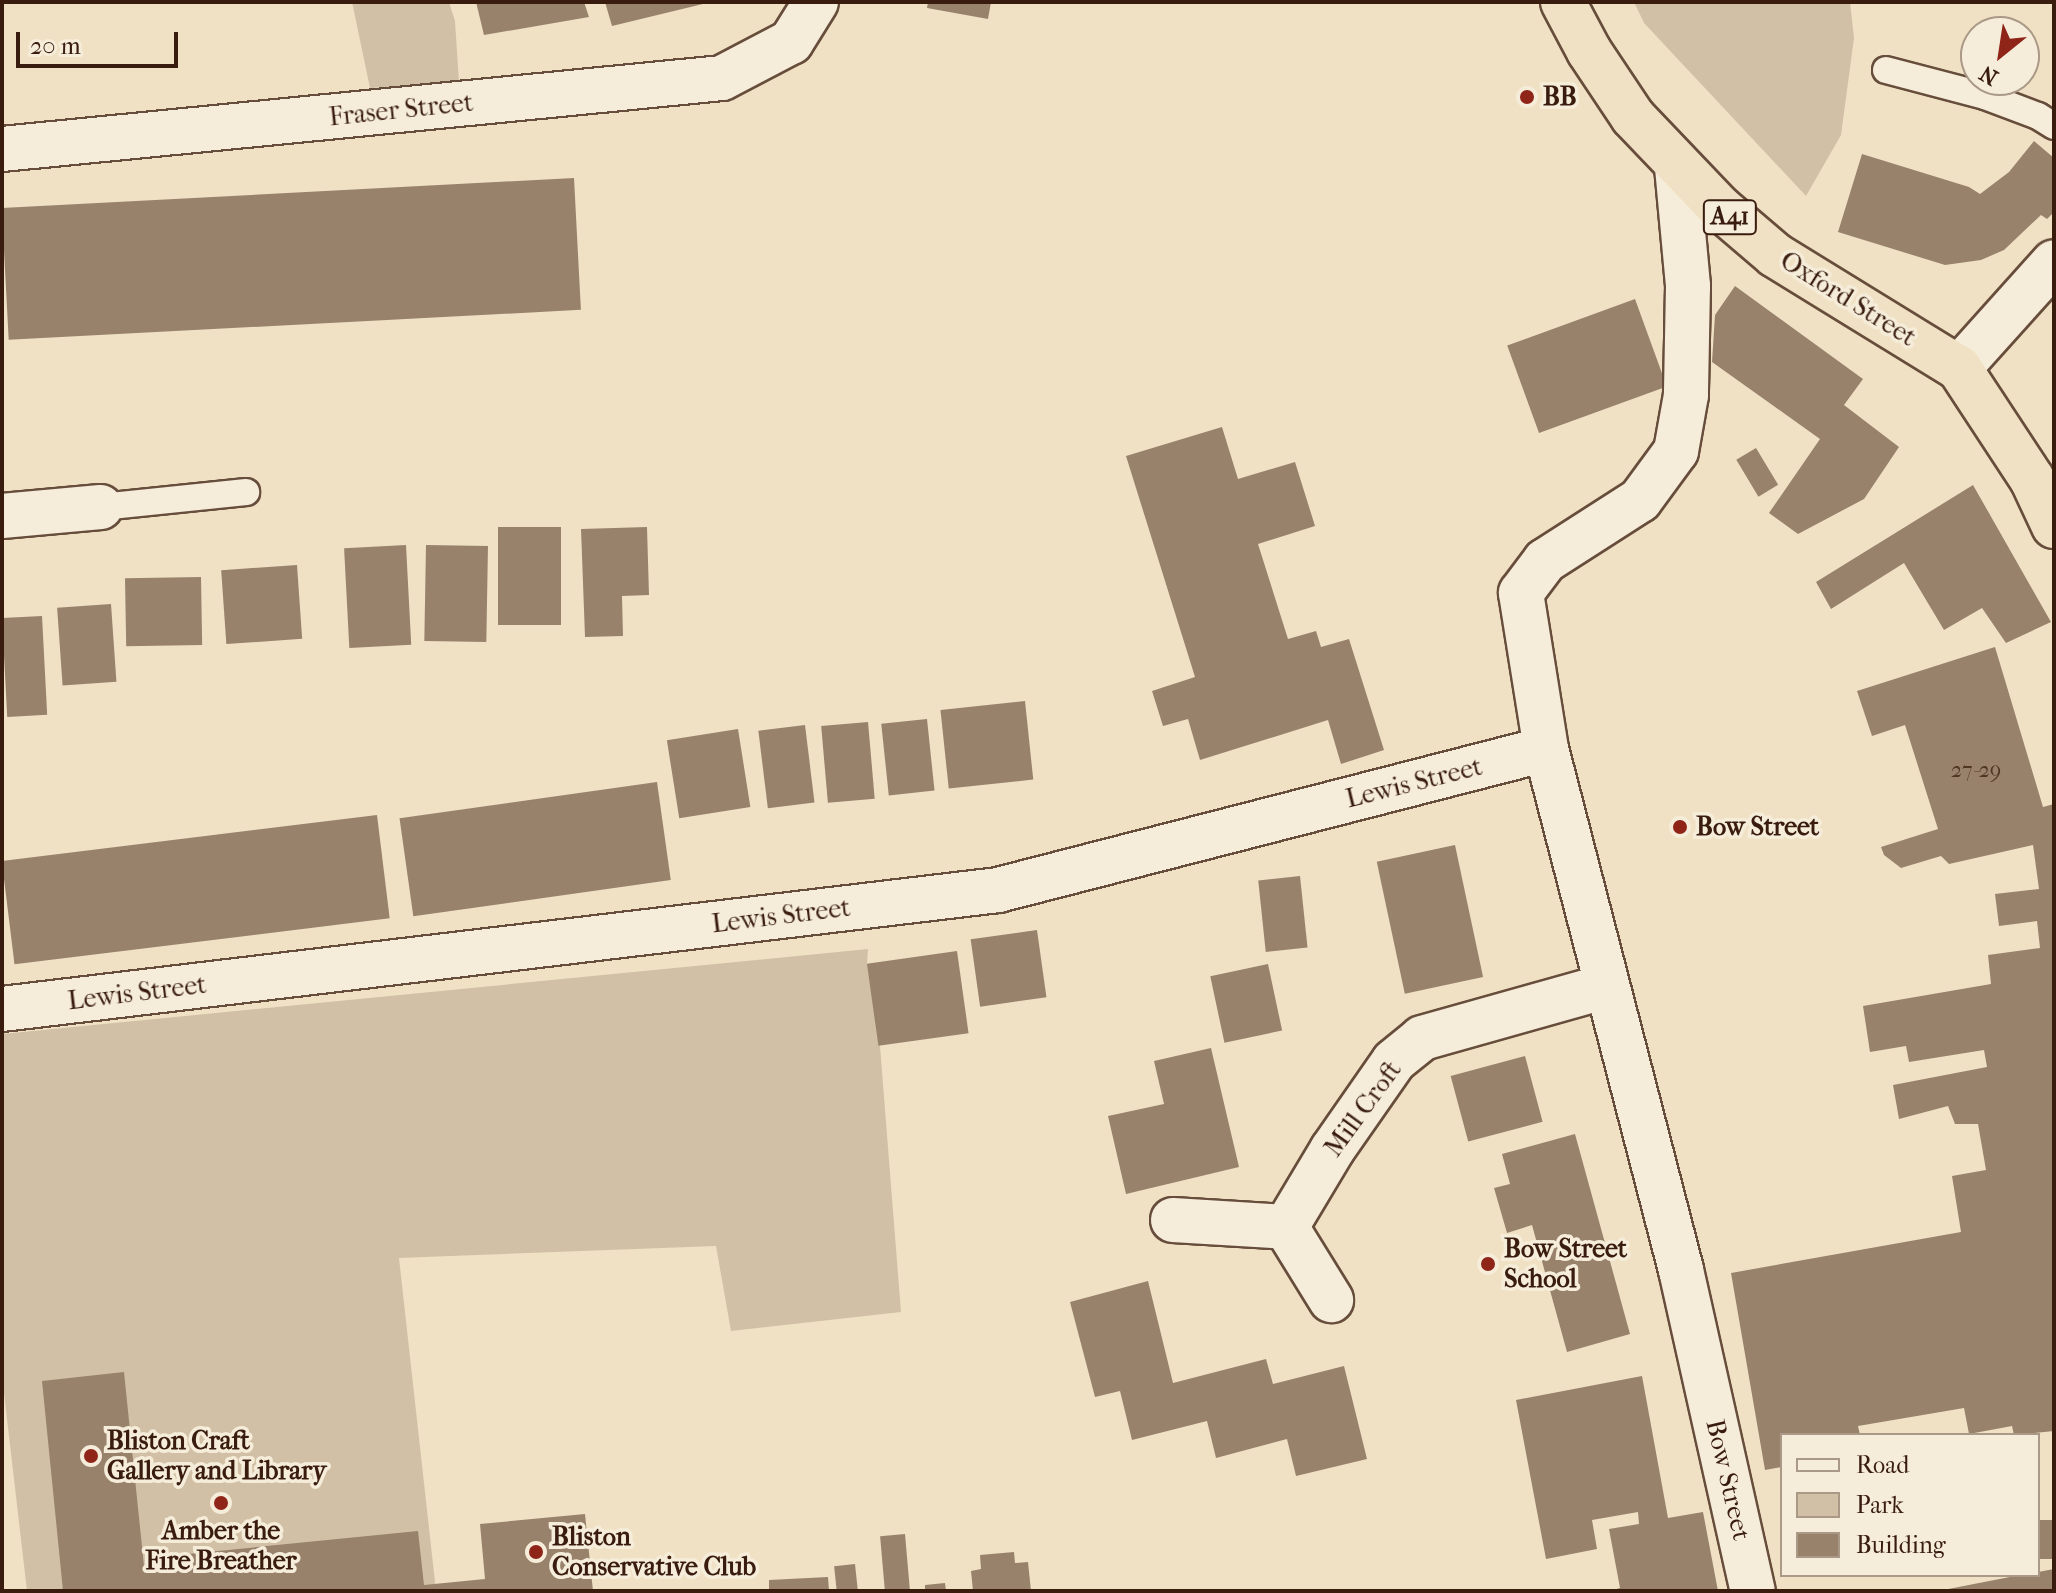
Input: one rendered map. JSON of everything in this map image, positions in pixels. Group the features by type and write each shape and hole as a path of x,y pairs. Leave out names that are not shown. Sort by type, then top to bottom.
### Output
{"highway":[{"name":"Oxford Street","path":"1563,2 1589,51 1633,117 1677,167 1775,255 1959,368"},
{"name":"A41","path":"1959,368 2032,479 2054,526"}],"street":[{"name":"Fraser Street","path":"2,149 722,78 791,42 816,2"},
{"name":"Bow Street","path":"1677,167 1688,286 1686,395 1676,451 1640,500 1545,561 1521,593 1546,749 1681,1270 1753,1591"},
{"path":"1959,368 2054,262"},
{"path":"2,516 101,507"},
{"name":"Lewis Street","path":"2,1009 998,890 1546,749"},
{"name":"Mill Croft","path":"1286,1227 1332,1150 1394,1061 1422,1038 1607,986"},
{"path":"1173,1220 1286,1227 1331,1300"}],"lane":[{"path":"1886,70 1995,99 2054,126"},
{"path":"101,507 246,492"}],"green space":[{"path":"352,2 449,2 455,21 459,82 370,88"},
{"path":"1634,2 1850,2 1854,38 1841,135 1806,196 1644,23"},
{"path":"868,949 867,965 880,1046 901,1312 731,1331 716,1246 399,1258 436,1591 27,1591 2,1376 2,1034"}],"building":[{"path":"476,2 584,2 589,17 484,35"},
{"path":"605,2 707,2 707,3 612,26"},
{"path":"928,2 991,2 988,19 927,8"},
{"path":"2034,141 2054,158 2054,212 2047,219 2041,215 2004,250 1981,260 1945,265 1838,232 1862,154 1969,187 1980,194 2009,172"},
{"path":"574,178 581,310 9,340 2,208"},
{"path":"1735,286 1863,379 1844,405 1899,447 1864,499 1798,534 1769,513 1820,439 1712,362 1715,315"},
{"path":"1635,299 1667,386 1539,433 1507,346"},
{"path":"1222,427 1238,479 1295,462 1315,526 1258,544 1288,639 1316,631 1321,647 1349,639 1384,750 1341,764 1328,720 1200,760 1188,719 1163,726 1152,691 1195,677 1126,456"},
{"path":"1756,448 1778,485 1758,497 1736,460"},
{"path":"1973,485 2051,622 2006,643 1982,608 1944,630 1904,563 1831,609 1816,582"},
{"path":"498,527 561,527 561,625 498,625"},
{"path":"647,527 649,595 622,596 623,636 585,637 581,529"},
{"path":"406,545 411,645 349,648 344,548"},
{"path":"426,545 488,546 486,642 424,641"},
{"path":"297,565 302,639 226,644 221,570"},
{"path":"201,577 202,645 126,646 125,578"},
{"path":"111,604 116,682 63,686 57,608"},
{"path":"42,616 47,715 7,717 2,618"},
{"path":"1995,647 2043,807 2054,804 2054,1431 2014,1433 2012,1426 1969,1433 1964,1408 1858,1426 1860,1433 1780,1433 1780,1467 1765,1470 1731,1273 1961,1232 1952,1176 1986,1170 1978,1124 1955,1124 1948,1106 1899,1119 1893,1085 1987,1067 1984,1050 1909,1062 1906,1046 1870,1052 1863,1006 1991,984 1988,955 2040,948 2037,921 1999,926 1995,894 2039,889 2033,845 1949,864 1941,856 1901,868 1884,855 1881,847 1938,829 1905,725 1872,736 1857,691"},
{"path":"1025,701 1033,780 949,788 940,710"},
{"path":"927,719 935,791 889,795 881,724"},
{"path":"868,722 875,799 828,803 821,726"},
{"path":"805,725 815,802 768,808 758,731"},
{"path":"738,729 750,807 679,818 667,740"},
{"path":"657,782 671,880 413,916 400,818"},
{"path":"377,815 390,918 14,964 2,861"},
{"path":"1455,845 1483,977 1405,994 1377,862"},
{"path":"1300,876 1308,948 1266,952 1258,880"},
{"path":"1037,930 1046,997 980,1007 971,939"},
{"path":"957,951 969,1033 878,1046 867,964"},
{"path":"1268,964 1282,1031 1224,1043 1210,976"},
{"path":"1211,1048 1239,1167 1126,1194 1108,1116 1164,1104 1154,1061"},
{"path":"1525,1056 1543,1122 1468,1142 1451,1076"},
{"path":"1575,1134 1630,1334 1567,1352 1532,1225 1507,1233 1494,1188 1510,1184 1502,1154"},
{"path":"1148,1281 1173,1383 1266,1359 1273,1384 1344,1366 1367,1459 1296,1476 1287,1439 1216,1458 1207,1421 1132,1440 1120,1391 1095,1397 1070,1302"},
{"name":"Bliston Craft Gallery and Library","path":"124,1372 144,1566 158,1565 157,1557 418,1531 424,1585 485,1579 480,1524 585,1514 593,1591 63,1591 42,1381"},
{"path":"1642,1376 1668,1518 1703,1512 1718,1591 1609,1591 1620,1588 1609,1529 1639,1524 1638,1512 1592,1520 1597,1549 1546,1559 1516,1400"},
{"path":"2040,1520 2054,1520 2054,1559 2040,1559"},
{"path":"905,1534 910,1591 885,1591 880,1536"},
{"path":"1014,1552 1015,1563 1028,1562 1031,1591 973,1591 971,1571 981,1569 980,1555"},
{"path":"855,1564 858,1591 837,1591 834,1566"},
{"path":"2054,1569 2054,1591 1938,1591 2010,1577 2040,1577 2040,1572"},
{"path":"828,1577 829,1591 769,1591 769,1580"},
{"path":"945,1583 946,1591 925,1591 925,1585"}],"place":[{"name":"BB","path":"1527,97"},
{"name":"Bow Street","path":"1680,827"},
{"name":"Bow Street School","path":"1488,1264"},
{"name":"Bliston Craft Gallery and Library","path":"91,1456"},
{"name":"Amber the Fire Breather","path":"221,1503"},
{"name":"Bliston Conservative Club","path":"536,1552"}]}
